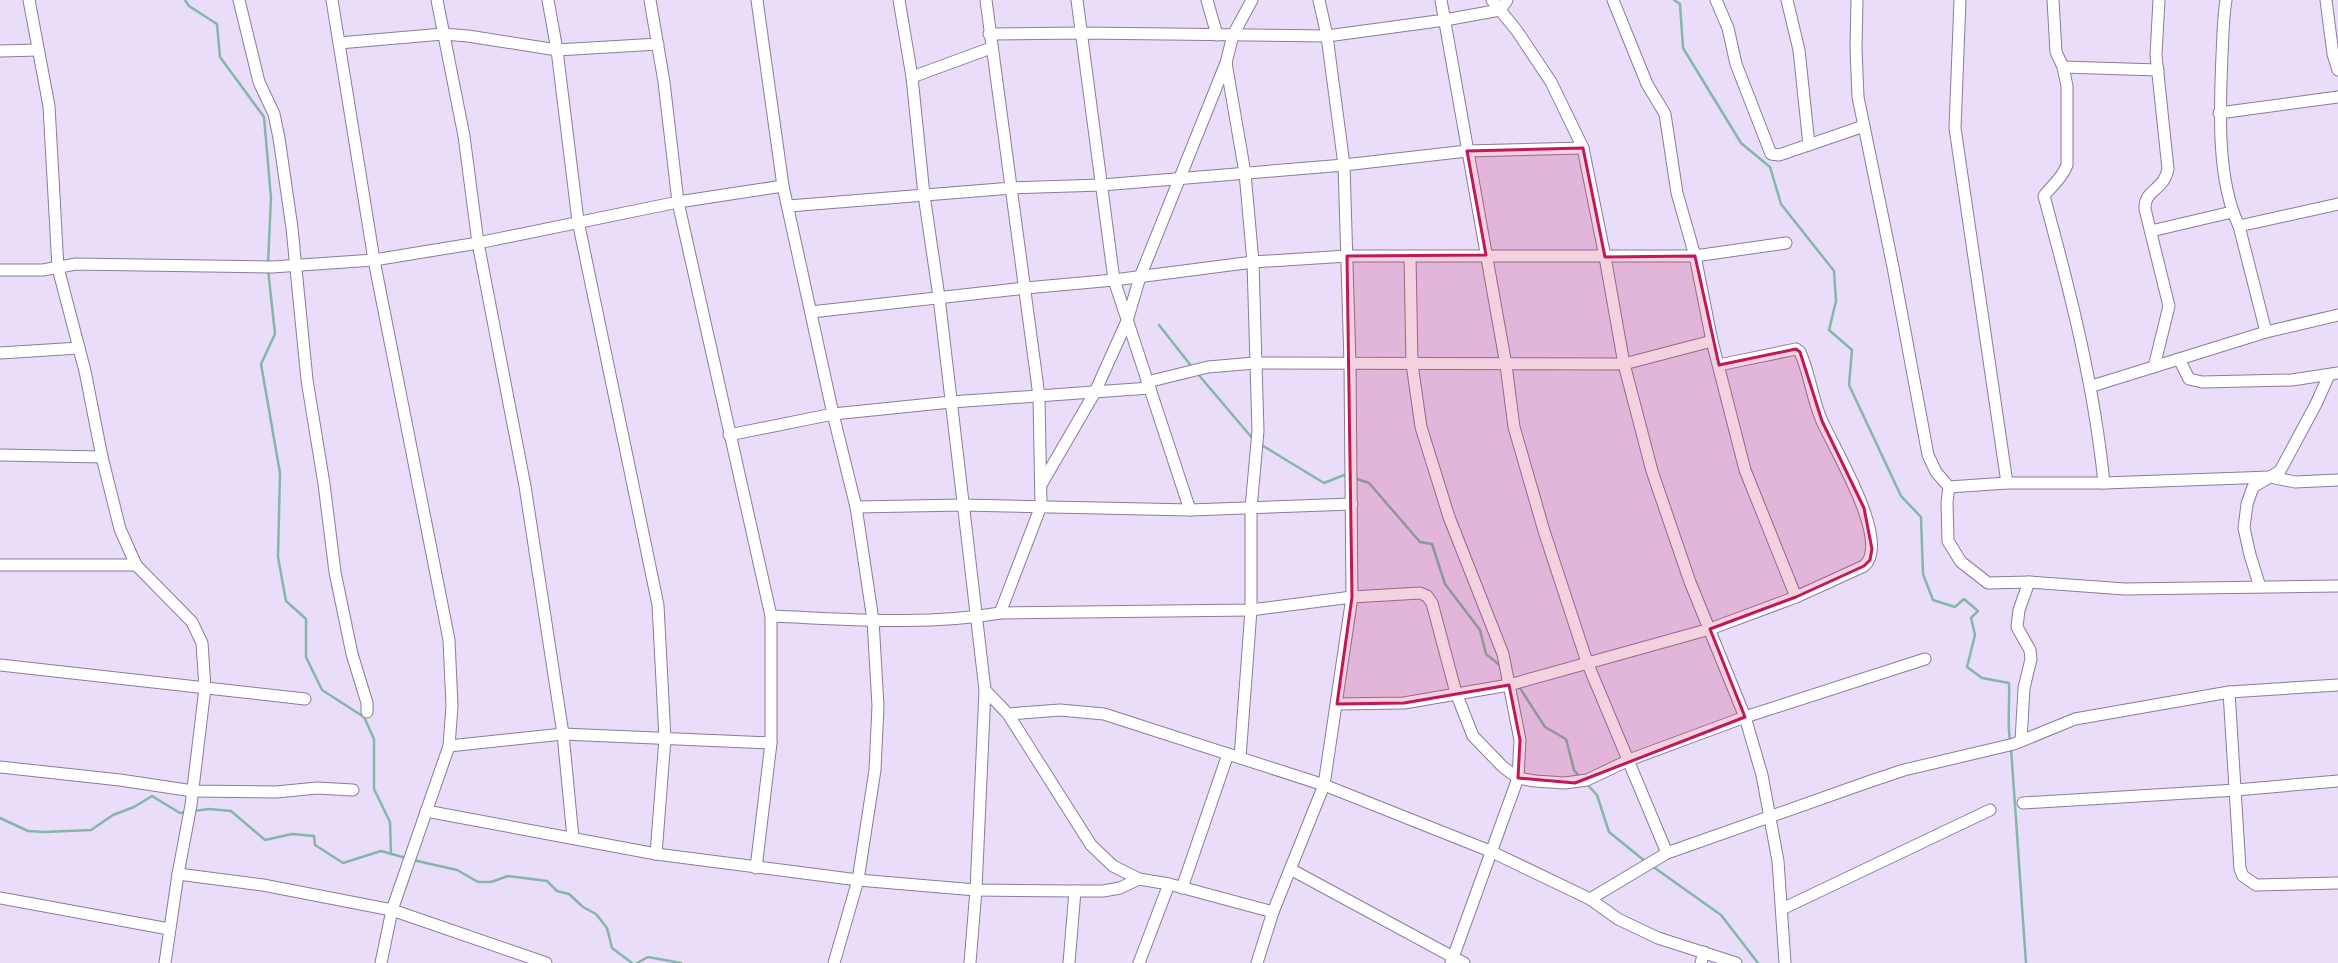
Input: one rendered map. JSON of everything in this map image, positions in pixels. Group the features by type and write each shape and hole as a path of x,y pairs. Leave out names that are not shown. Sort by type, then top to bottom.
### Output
{"street":[{"path":"29,0 49,106 58,268 79,348 102,456 120,529 136,565 192,622 202,643 205,688 191,805 178,874 165,963"},
{"path":"239,0 259,82 274,114 292,228 307,380 324,484 335,572 352,654 367,703 367,712"},
{"path":"332,0 374,260 449,640 452,706 449,746 392,910 381,963"},
{"path":"437,0 464,136 478,242 525,486 562,734 572,838"},
{"path":"548,0 557,50 578,222 658,605 665,739 656,854"},
{"path":"650,0 658,44 678,202 729,435 771,616 771,743 756,868"},
{"path":"757,0 784,186 833,414 856,507 873,620 878,706 875,770 858,880 834,963"},
{"path":"899,0 912,77 924,194 939,297 985,690 976,890 970,963"},
{"path":"986,0 989,34 1026,288 1039,396 1041,506 1000,613"},
{"path":"1077,0 1114,280 1190,510"},
{"path":"1207,0 1217,35"},
{"path":"1041,486 1095,392 1127,321 1140,277 1226,63 1233,35 1252,0"},
{"path":"1257,963 1273,912 1292,870 1324,785 1352,596 1350,363 1344,165 1327,36 1319,0"},
{"path":"1441,0 1506,365 1514,426 1544,531 1587,662 1667,853"},
{"path":"1492,0 1551,82 1583,148 1606,257 1624,364 1652,471 1668,524 1745,717 1762,775 1772,816 1778,861 1785,963"},
{"path":"989,34 1082,33 1327,36 1445,20 1500,10 1507,0"},
{"path":"1613,0 1647,84 1665,114 1677,193 1695,256 1712,342 1745,470 1796,597"},
{"path":"1716,0 1728,28 1736,64 1771,154 1779,155 1864,126"},
{"path":"1787,0 1799,50 1809,145"},
{"path":"1857,0 1856,48 1858,97 1894,267 1928,455 1936,472 1949,487 1947,502 1948,540 1961,562 1988,583 2029,582 2125,589 2338,586"},
{"path":"1960,0 1955,128 2007,483"},
{"path":"2053,0 2056,52 2063,67 2067,86 2067,165 2063,177 2052,186 2044,196 2074,307 2092,386 2104,483"},
{"path":"2154,367 2169,306 2150,231 2145,201 2148,195 2166,179 2168,169 2156,55 2159,0"},
{"path":"2226,0 2219,113 2224,165 2232,212 2239,226 2266,332"},
{"path":"2326,0 2338,70"},
{"path":"339,43 444,34 468,36 557,50 658,44"},
{"path":"912,77 991,48"},
{"path":"0,51 38,50"},
{"path":"1226,63 1245,173 1253,262 1258,431 1251,508 1251,610 1240,758"},
{"path":"2063,67 2158,70"},
{"path":"2219,113 2338,97"},
{"path":"789,206 1012,188 1102,185 1344,165 1467,151 1583,148"},
{"path":"0,270 58,268 76,264 267,267 374,260 478,242 678,202 784,186"},
{"path":"2239,226 2338,204"},
{"path":"2150,231 2232,212"},
{"path":"811,312 939,297 1114,280 1253,262 1347,256 1695,256 1786,243"},
{"path":"1410,256 1412,364 1417,407 1426,450 1450,517 1503,654 1521,744 1518,778 1490,851 1452,961"},
{"path":"2092,386 2266,332 2338,315"},
{"path":"729,435 833,414 951,402 1095,392 1149,385 1208,367 1256,363 1506,365 1624,364 1712,342"},
{"path":"0,353 79,348"},
{"path":"1337,704 1394,704 1509,685 1587,662 1710,629 1796,597 1864,566 1870,560 1872,549 1864,508 1822,421 1800,352 1796,349 1719,365"},
{"path":"2179,359 2189,379 2202,382 2292,380 2334,374"},
{"path":"2260,587 2250,555 2244,528 2247,504 2253,487 2280,470 2334,374"},
{"path":"0,456 102,456"},
{"path":"1949,487 2007,483 2104,483 2270,477 2296,482 2338,480"},
{"path":"856,507 964,504 1190,510 1352,504"},
{"path":"0,565 136,565"},
{"path":"2017,742 2024,688 2032,659 2030,650 2017,627 2019,610 2029,582"},
{"path":"771,616 873,620 976,617 1000,613 1251,610 1352,596 1420,593 1427,596 1432,603 1456,693 1473,736 1485,751 1518,778 1536,781 1575,783 1587,780 1629,760 1745,717 1925,659"},
{"path":"0,666 305,699"},
{"path":"1590,899 1667,853 1904,770 2001,747 2075,719 2229,692 2338,685"},
{"path":"985,690 1008,714 1091,845 1113,866 1139,879 1169,884 1273,912"},
{"path":"2229,692 2240,869 2243,876 2249,883 2256,885 2338,883"},
{"path":"1008,714 1060,710 1104,714 1324,785 1490,851 1590,899 1618,919 1703,958 1736,963"},
{"path":"449,746 562,734 771,743"},
{"path":"1182,888 1228,754"},
{"path":"0,767 120,780 193,791 276,792 317,788 353,790"},
{"path":"2023,803 2236,790 2338,780"},
{"path":"1782,909 1990,810"},
{"path":"426,811 656,854 858,880 976,890 1075,892 1103,891 1120,888 1139,879"},
{"path":"1292,870 1452,961 1464,963"},
{"path":"178,874 263,885 392,910 546,963"},
{"path":"1139,963 1169,884"},
{"path":"1069,963 1075,892"},
{"path":"0,898 169,929"}],"highlighted area":[{"path":"1583,148 1605,257 1695,256 1719,365 1796,349 1800,352 1822,421 1864,508 1872,549 1870,560 1864,566 1796,597 1710,629 1745,717 1575,783 1518,778 1520,740 1509,685 1404,703 1337,704 1352,597 1347,256 1486,255 1467,151"}],"waterway":[{"path":"185,0 189,6 217,24 220,57 264,117 271,198 268,264"},
{"path":"1674,0 1680,4 1683,48 1741,143 1770,167 1781,204 1834,271 1836,301 1829,330 1852,350 1849,385 1901,496 1921,517 1923,574 1933,600 1955,607 1964,599 1978,611 1971,618 1975,635 1967,667 1982,678 2009,683 2010,741"},
{"path":"268,269 275,334 261,364 280,473 278,557 286,601 306,619 306,657 322,690 364,717 374,739 374,789 390,822 391,854"},
{"path":"1159,325 1192,367"},
{"path":"1197,373 1253,439"},
{"path":"1260,444 1324,483 1344,475 1347,476"},
{"path":"1354,478 1369,483 1420,542 1432,544 1445,584 1480,630 1486,654 1502,667"},
{"path":"1518,685 1545,727 1566,739 1574,770 1580,777"},
{"path":"2011,748 2026,963"},
{"path":"1586,783 1597,795 1609,832 1646,862"},
{"path":"0,818 28,831 45,832 91,830 113,815 134,807 152,796 180,813 186,812"},
{"path":"193,811 209,809 231,811 265,840 292,834 314,836 315,845 343,863 381,851 406,858"},
{"path":"413,860 457,870 478,882 491,882 508,876 547,881 557,891 569,894 583,907 596,914 607,928 612,948 632,963"},
{"path":"1652,866 1721,915 1758,963"},
{"path":"637,963 648,957 681,963"}]}
